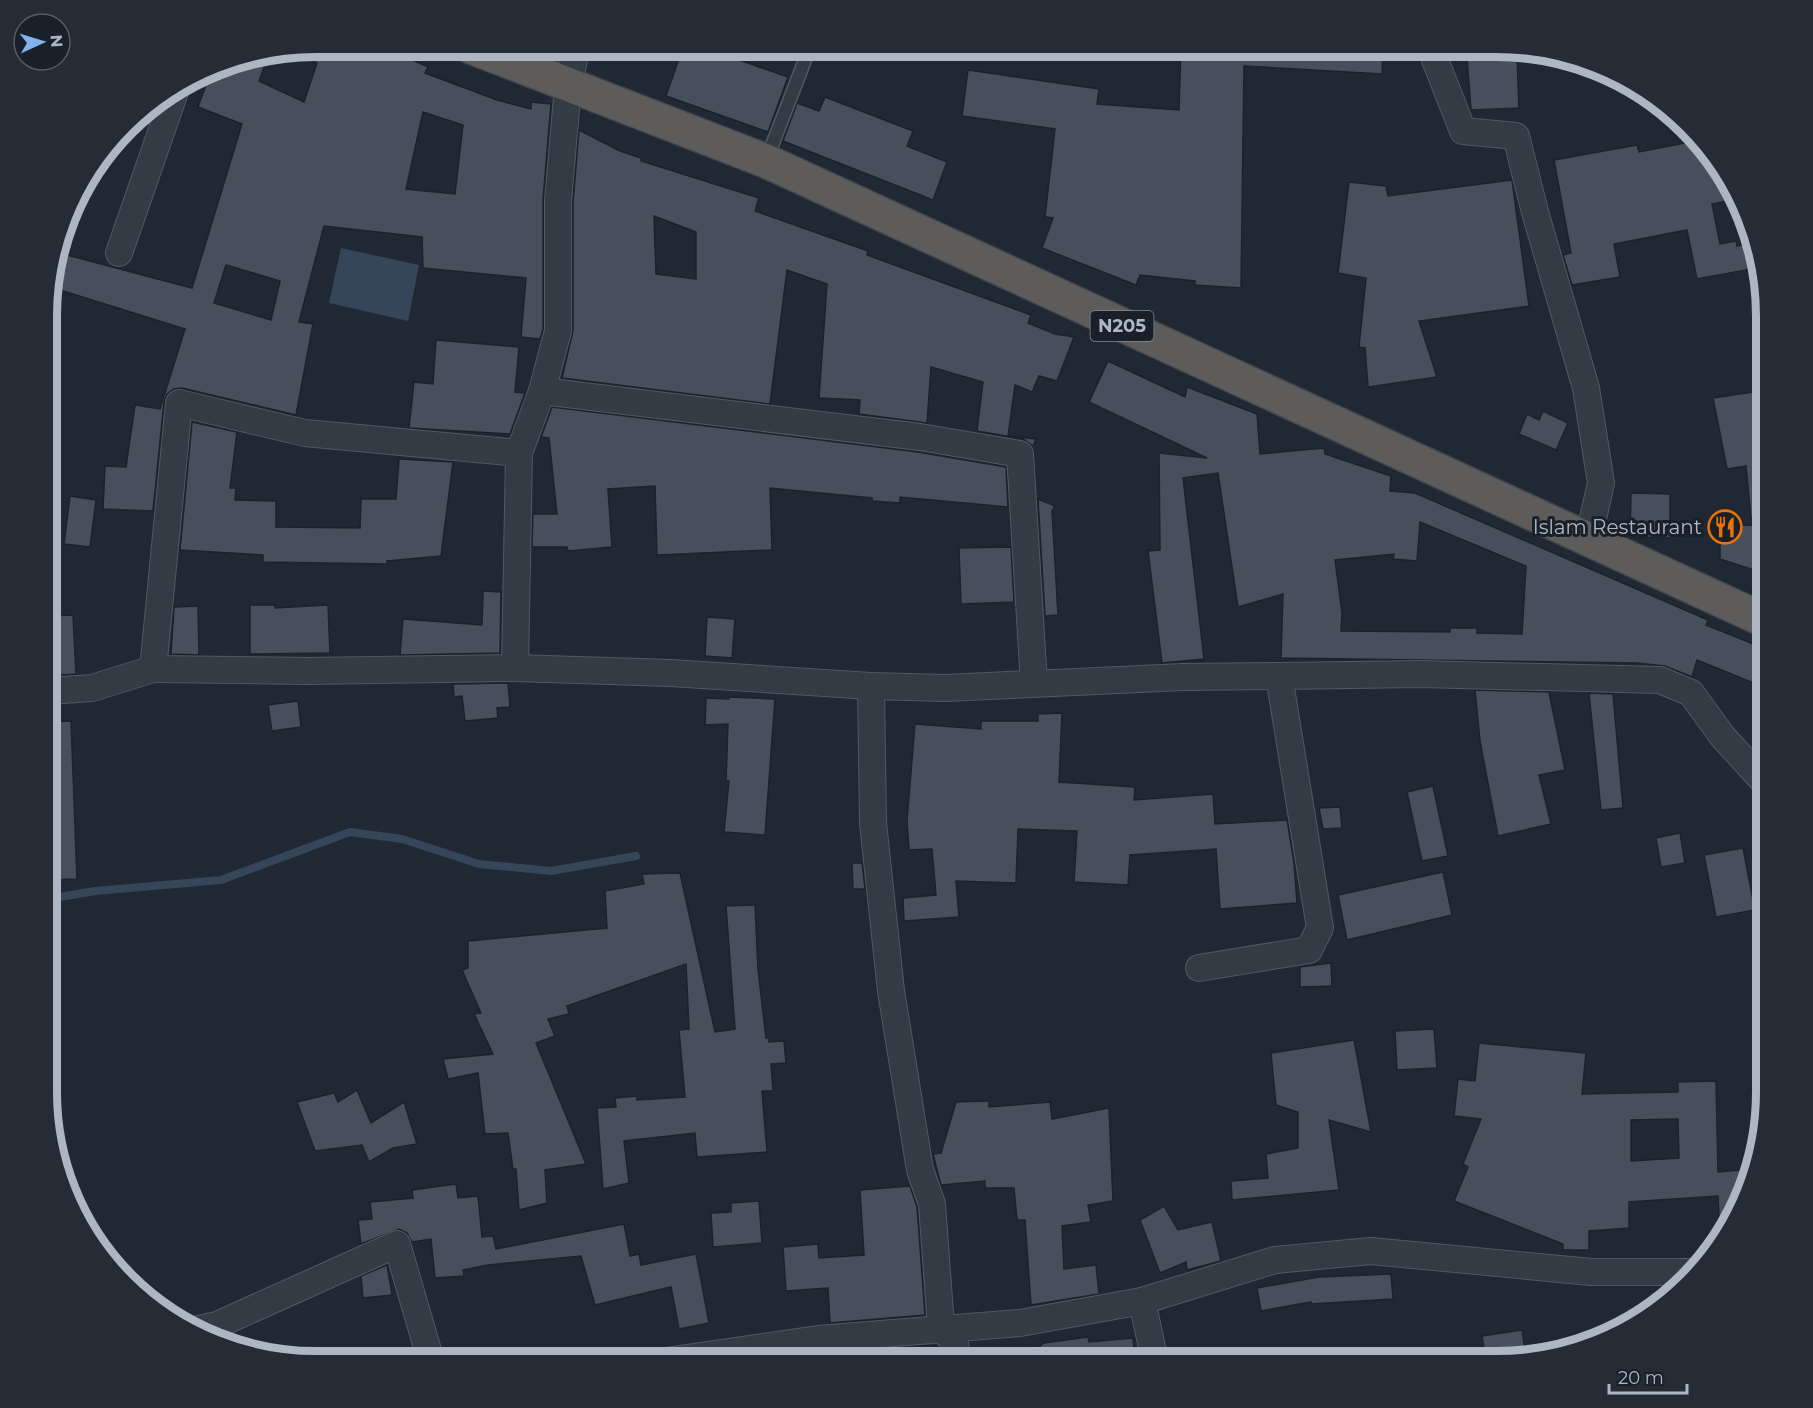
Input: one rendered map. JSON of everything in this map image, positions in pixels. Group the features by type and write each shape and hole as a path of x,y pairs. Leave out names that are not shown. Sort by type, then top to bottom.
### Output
{"highway":[{"name":"N205","path":"498,57 766,161 1756,617"}],"street":[{"path":"514,668 519,453 542,391 558,331 558,201 568,86 575,57"},
{"path":"1434,57 1463,131 1516,136 1535,212 1586,388 1601,483 1588,541"},
{"path":"119,253 172,101"},
{"path":"542,391 920,437 1020,454 1034,684"},
{"path":"153,669 179,403 305,433 519,453"},
{"path":"57,690 93,688 153,669 308,671 514,668 670,673 871,686 945,688 1279,676 1421,674 1660,680 1690,693 1723,737 1756,773"},
{"path":"1199,968 1309,950 1320,928 1279,676"},
{"path":"871,686 873,823 888,957 920,1170 932,1204 941,1327 955,1343 956,1351"},
{"path":"207,1327 397,1244 428,1351"},
{"path":"735,1351 818,1339 941,1327 1020,1323 1142,1301 1275,1260 1371,1251 1592,1272 1683,1272"},
{"path":"1142,1301 1153,1351"}],"lane":[{"path":"766,161 806,57"}],"water":[{"path":"341,248 419,265 408,321 329,303"}],"building":[{"path":"406,57 428,67 425,73 497,100 531,109 531,102 551,104 543,200 543,329 540,339 521,337 526,278 423,268 422,237 324,226 299,322 313,324 296,415 182,388 174,389 167,394 164,402 153,511 103,509 105,466 126,467 135,405 160,409 185,329 60,290 67,255 192,288 242,124 198,107 207,81 266,62 259,81 304,102 317,63 305,58","holes":["423,112 463,125 455,194 406,189","226,265 280,281 271,320 214,303"]},
{"path":"680,57 731,57 788,77 768,132 666,96"},
{"path":"1181,57 1383,57 1382,74 1244,66 1241,288 1195,285 1195,281 1140,275 1136,285 1042,248 1053,218 1045,217 1055,129 962,116 968,70 1099,89 1097,104 1179,110"},
{"path":"1467,58 1517,58 1519,108 1471,110"},
{"path":"825,97 913,131 907,146 947,162 933,200 783,141 797,103 819,111"},
{"path":"579,130 620,151 641,158 641,161 759,198 755,211 868,251 867,255 1031,315 1028,323 1055,334 1074,337 1057,381 1039,376 1032,392 1015,385 1008,436 1036,439 1033,446 1023,439 977,431 983,382 931,367 927,423 859,414 860,400 819,398 827,284 787,270 770,404 562,378 573,331 573,202","holes":["654,216 696,232 696,279 656,274"]},
{"path":"1689,142 1692,145 1703,158 1729,201 1712,204 1720,244 1736,241 1737,246 1746,244 1752,269 1697,279 1687,230 1614,244 1620,277 1572,285 1563,255 1571,253 1554,160 1637,145 1639,152"},
{"path":"1512,180 1529,306 1419,321 1437,377 1368,387 1365,348 1359,347 1366,278 1338,273 1349,182 1386,186 1388,196"},
{"path":"436,340 519,347 515,392 525,393 510,434 409,428 414,382 433,384"},
{"path":"1108,361 1185,397 1187,387 1257,414 1260,454 1324,448 1325,454 1391,476 1390,491 1415,493 1708,620 1706,625 1756,645 1756,684 1697,660 1692,677 1665,666 1637,663 1281,658 1283,594 1238,607 1218,473 1183,478 1204,659 1162,663 1148,551 1160,550 1159,453 1207,458 1089,402","holes":["1420,522 1526,566 1522,634 1477,633 1477,628 1450,628 1450,632 1341,631 1342,613 1335,560 1394,554 1393,559 1417,561"]},
{"path":"1756,392 1756,519 1751,519 1746,466 1727,469 1713,398"},
{"path":"552,407 918,452 1006,467 1008,507 900,497 900,503 872,501 872,498 770,488 772,550 657,555 655,486 608,489 612,547 568,551 567,547 532,547 533,514 557,514 549,438 541,437"},
{"path":"1543,411 1568,423 1556,450 1519,434 1527,414 1539,420"},
{"path":"192,422 237,432 230,488 236,488 235,500 276,501 276,527 360,528 361,499 396,499 399,459 453,462 441,556 387,561 387,564 263,562 263,555 180,550"},
{"path":"1631,493 1670,494 1670,538 1630,537"},
{"path":"70,496 96,500 90,547 64,544"},
{"path":"1038,499 1055,506 1052,511 1058,615 1045,616"},
{"path":"1720,524 1756,526 1756,571 1720,559"},
{"path":"1011,547 1014,602 961,604 959,548"},
{"path":"483,591 501,592 500,653 400,655 403,619 482,625"},
{"path":"250,605 275,605 275,608 328,605 330,653 250,654"},
{"path":"198,606 199,655 171,654 174,607"},
{"path":"73,615 76,674 57,675 57,616"},
{"path":"707,617 735,619 732,658 705,656"},
{"path":"508,683 510,707 497,708 498,718 465,721 462,696 454,697 453,684"},
{"path":"1475,690 1549,692 1565,770 1539,775 1551,824 1498,836 1480,741"},
{"path":"1589,693 1613,694 1623,808 1601,810"},
{"path":"730,697 775,699 765,835 724,832 729,781 726,781 728,724 705,725 706,698 729,699"},
{"path":"298,701 301,727 272,731 268,705"},
{"path":"1062,713 1059,782 1135,787 1134,800 1213,794 1215,824 1287,820 1294,863 1297,903 1220,909 1216,849 1130,855 1128,885 1074,882 1077,831 1018,829 1016,883 956,881 959,917 904,921 903,898 936,895 932,849 909,850 907,820 915,724 981,729 981,721 1038,721 1038,714"},
{"path":"71,721 77,879 57,880 57,722"},
{"path":"1433,786 1448,856 1422,861 1407,792"},
{"path":"1340,807 1342,828 1323,829 1319,808"},
{"path":"1680,833 1685,863 1661,867 1656,838"},
{"path":"1743,848 1755,910 1716,917 1704,855"},
{"path":"852,863 862,863 865,889 853,889"},
{"path":"1443,872 1452,915 1347,940 1338,895"},
{"path":"680,873 715,1032 735,1029 726,906 755,905 758,969 766,1038 769,1037 769,1042 784,1041 786,1063 771,1064 773,1091 762,1091 767,1152 697,1157 695,1133 624,1141 629,1183 603,1189 597,1108 616,1107 615,1098 637,1096 637,1100 685,1097 679,1030 689,1029 686,964 567,1006 569,1014 548,1019 555,1036 536,1043 586,1164 545,1170 547,1203 519,1210 516,1169 513,1169 508,1133 485,1134 478,1073 448,1079 443,1059 493,1054 474,1014 481,1013 462,970 468,968 468,941 607,928 605,891 644,884 642,874"},
{"path":"1331,963 1332,986 1300,987 1300,967"},
{"path":"1434,1029 1437,1068 1397,1070 1395,1031"},
{"path":"1354,1040 1371,1132 1329,1120 1339,1190 1232,1200 1231,1181 1268,1178 1266,1154 1298,1148 1298,1112 1276,1105 1271,1053"},
{"path":"1479,1043 1586,1053 1582,1094 1678,1092 1678,1082 1716,1081 1718,1172 1744,1170 1742,1175 1719,1225 1718,1196 1629,1202 1629,1228 1589,1231 1589,1250 1563,1250 1563,1244 1454,1201 1468,1167 1463,1164 1481,1119 1454,1116 1458,1079 1475,1081","holes":["1678,1119 1679,1158 1631,1161 1631,1120"]},
{"path":"357,1090 371,1123 404,1102 417,1144 393,1148 369,1162 362,1145 315,1151 297,1102 334,1093 338,1102"},
{"path":"989,1101 989,1107 1050,1102 1052,1119 1109,1108 1113,1201 1088,1205 1091,1222 1062,1226 1064,1269 1096,1265 1099,1294 1031,1305 1025,1220 1017,1220 1014,1188 985,1188 985,1181 941,1185 933,1154 941,1153 956,1102"},
{"path":"456,1184 458,1198 478,1196 482,1237 493,1236 496,1249 624,1224 630,1256 639,1254 641,1265 696,1254 709,1323 679,1329 671,1287 595,1305 581,1256 488,1265 463,1270 464,1276 435,1278 431,1239 412,1242 407,1233 399,1229 361,1244 358,1220 372,1219 370,1202 413,1198 412,1190"},
{"path":"910,1186 917,1207 925,1315 830,1323 828,1288 786,1291 783,1247 818,1244 819,1258 864,1255 860,1190"},
{"path":"759,1201 762,1243 713,1247 711,1213 731,1212 731,1203"},
{"path":"1164,1206 1178,1230 1212,1222 1221,1261 1187,1270 1186,1262 1160,1273 1140,1220"},
{"path":"387,1265 392,1295 363,1298 361,1276"},
{"path":"1391,1274 1393,1299 1311,1304 1311,1302 1261,1311 1257,1288 1319,1277"},
{"path":"1522,1330 1525,1349 1484,1351 1482,1336"},
{"path":"1088,1337 1089,1342 1133,1338 1134,1351 1040,1351 1040,1346 1044,1343"}],"waterway":[{"path":"57,897 95,891 221,880 350,832 402,839 479,864 551,871 636,856"}],"place":[{"name":"Islam Restaurant","path":"1725,527"}]}
